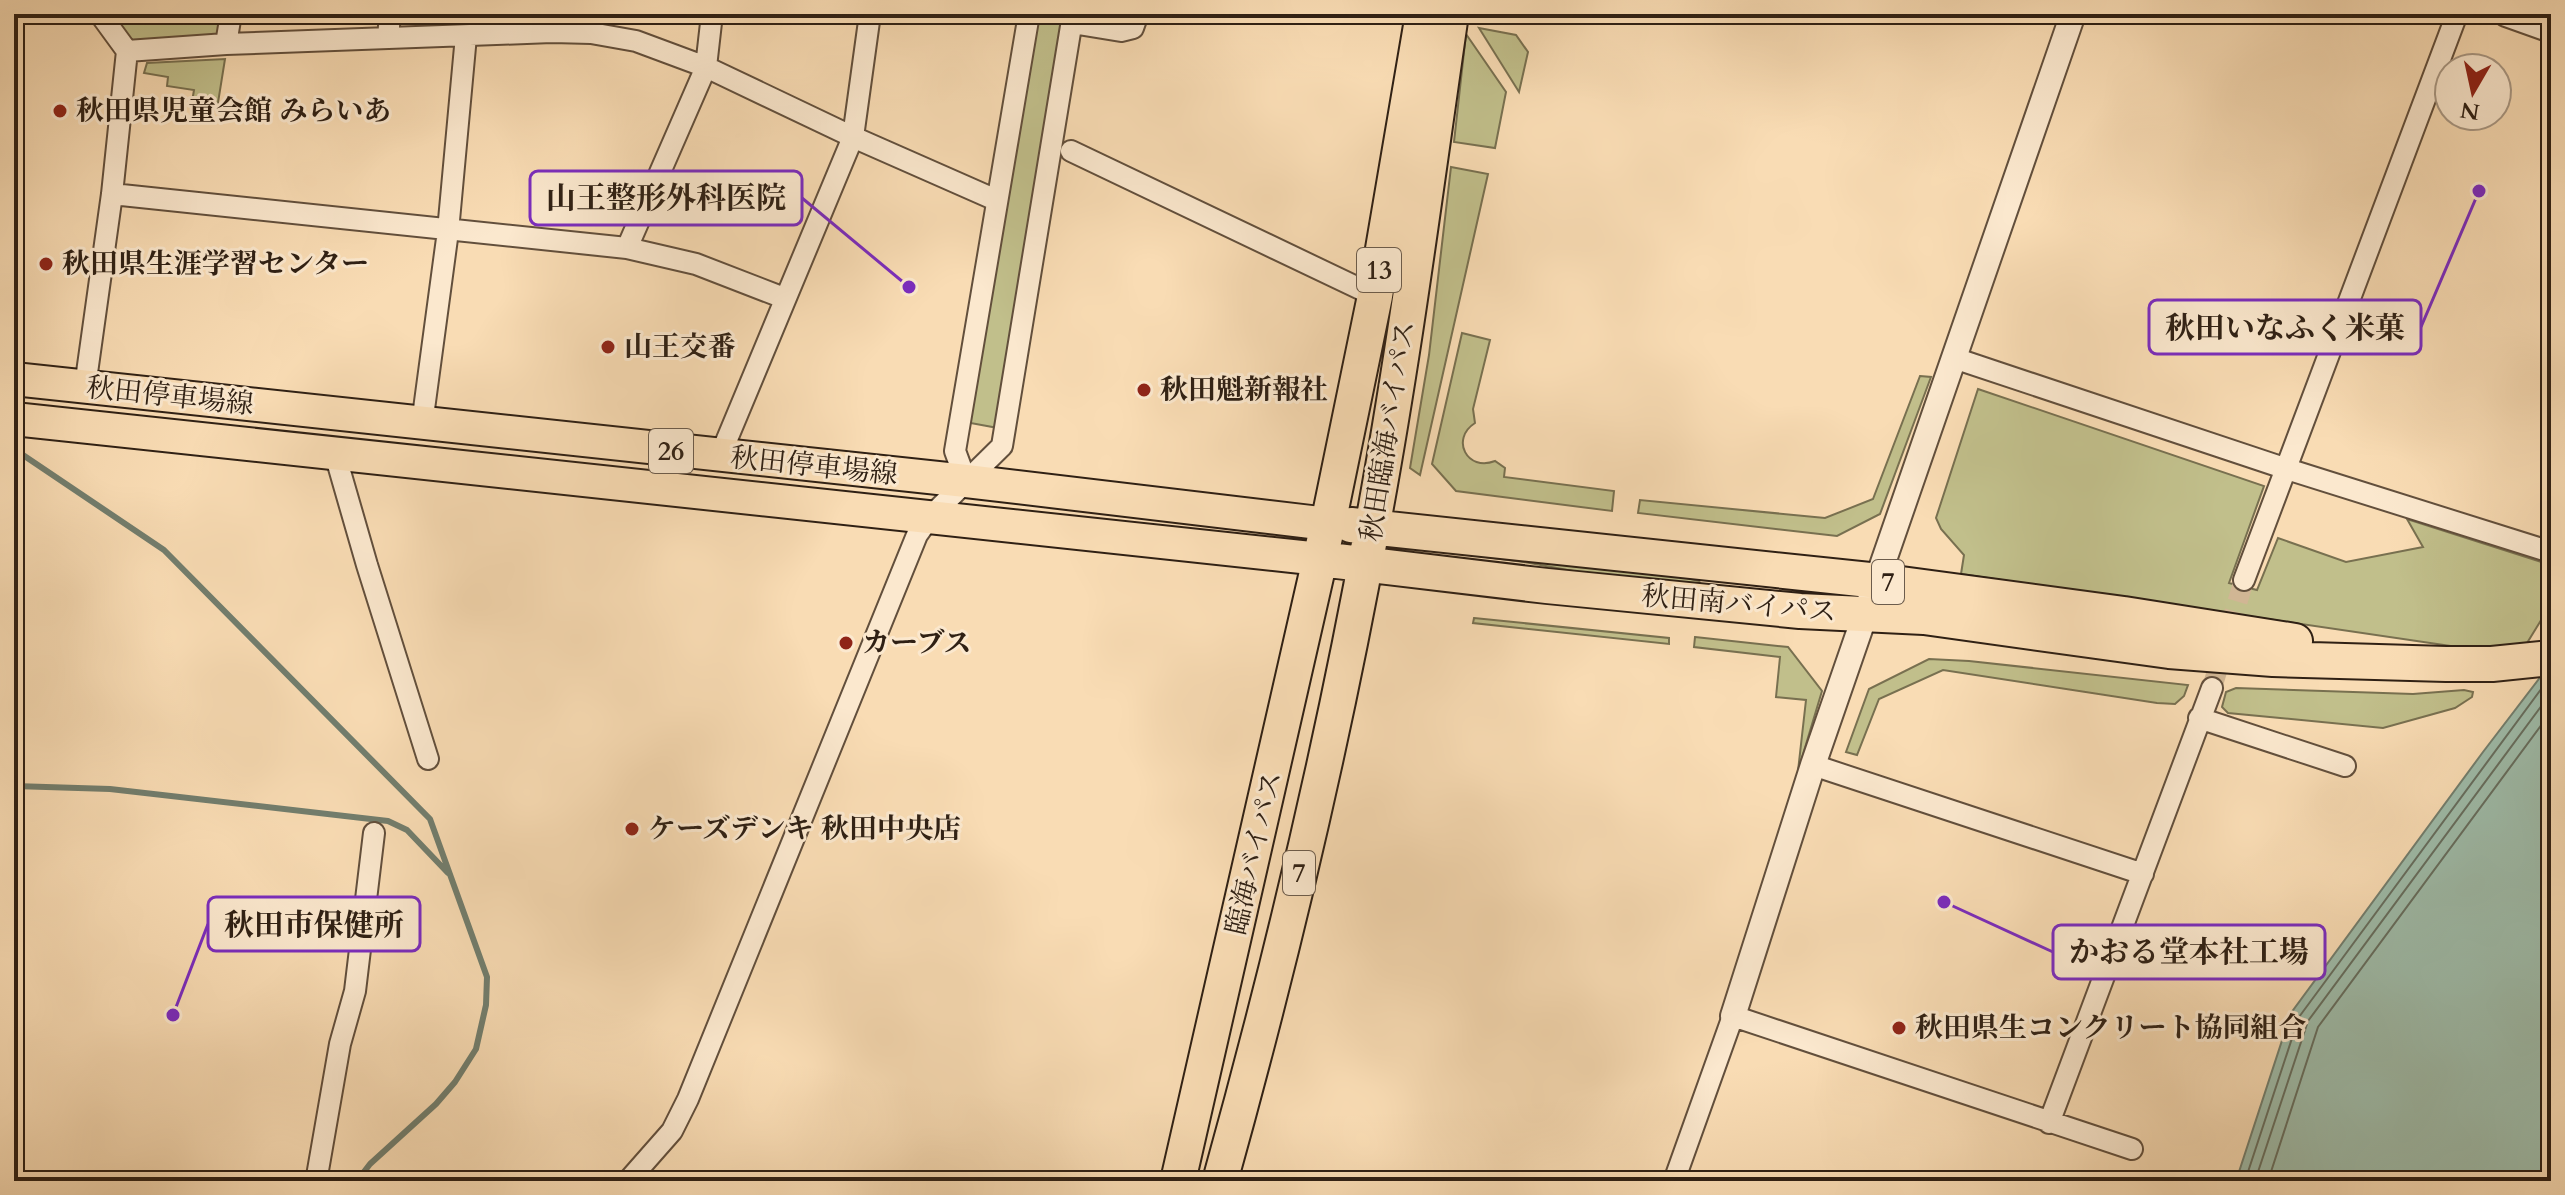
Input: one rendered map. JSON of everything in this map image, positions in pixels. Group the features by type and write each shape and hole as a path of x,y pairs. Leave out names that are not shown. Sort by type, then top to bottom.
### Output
{"highway":[{"name":"秋田臨海バイパス","path":"1328,524 1375,296 1423,14"},
{"name":"秋田臨海バイパス","path":"1366,562 1415,267 1451,14"},
{"name":"秋田南バイパス","path":"1328,524 1373,526 1879,581 2124,614 2446,664"},
{"name":"臨海バイパス","path":"1178,1181 1328,524"},
{"name":"秋田南バイパス","path":"1320,559 1366,562 1547,586 1866,616 1924,617 2184,652 2273,659 2446,664 2492,664 2551,658"},
{"name":"臨海バイパス","path":"1220,1181 1254,1059 1320,785 1366,562"}],"main road":[{"name":"秋田停車場線","path":"14,379 966,481 1328,524"},
{"name":"秋田停車場線","path":"14,419 1320,559"}],"street":[{"path":"85,387 112,194 127,51 100,14"},
{"path":"226,44 231,14"},
{"path":"388,38 390,14"},
{"path":"627,248 706,67 712,14"},
{"path":"720,456 853,137 870,14"},
{"path":"966,481 955,451 1029,14"},
{"path":"628,1181 672,1131 688,1099 914,541 930,517 1002,446 1072,18 1121,31 1133,28 1138,14"},
{"path":"1674,1181 1733,1016 1813,765 2073,14"},
{"path":"2244,580 2457,14"},
{"path":"2506,14 2544,23"},
{"path":"127,51 226,44 466,36 553,23 636,41 706,67 996,200"},
{"path":"422,424 448,231 466,36"},
{"path":"1071,151 1375,296"},
{"path":"112,194 627,248 696,264 784,298"},
{"path":"1954,358 2287,469 2551,552"},
{"path":"335,454 428,759"},
{"path":"2049,1123 2212,688"},
{"path":"2199,718 2345,766"},
{"path":"1813,765 2143,874"},
{"path":"319,1181 317,1176 340,1044 355,991 374,833"},
{"path":"1733,1016 2132,1149"}],"shaded area":[{"path":"106,14 222,14 219,36 126,42"},
{"path":"1036,14 1068,14 998,428 965,422"},
{"path":"1479,28 1516,35 1528,52 1519,92"},
{"path":"1466,34 1506,92 1495,148 1454,142"},
{"path":"225,59 217,109 192,102 194,90 167,86 168,77 144,73 147,63"},
{"path":"1451,167 1488,174 1420,475 1410,468 1429,355"},
{"path":"1462,333 1490,340 1473,409 1475,423 1464,437 1465,452 1470,458 1485,463 1495,461 1505,468 1504,477 1614,491 1612,511 1456,491 1432,464"},
{"path":"1920,376 1931,377 1880,514 1837,536 1638,513 1640,500 1825,518 1873,499"},
{"path":"1978,389 2264,486 2229,583 2257,590 2278,538 2346,562 2423,547 2407,519 2551,565 2551,604 2527,643 2471,649 1961,574 1964,555 1941,529 1936,518"},
{"path":"1447,552 1631,564 1699,581 1702,586 1622,580"},
{"path":"1474,618 1669,638 1669,644 1473,623"},
{"path":"1695,637 1788,647 1822,691 1798,771 1806,700 1776,697 1780,657 1694,647"},
{"path":"1929,659 2188,685 2184,696 2175,704 2157,703 1943,670 1879,699 1857,755 1846,752 1869,689"},
{"path":"2236,688 2413,694 2473,692 2472,697 2455,708 2383,728 2228,713 2222,707 2226,692"}],"water":[{"path":"2551,663 2551,1181 2236,1181 2291,1013"}],"waterway":[{"path":"20,453 164,550 430,819 487,977 486,1005 476,1049 455,1082 436,1104 370,1164 357,1181"},
{"path":"14,786 110,789 388,821 407,830 448,873"}],"tunnel":[{"path":"2212,688 2244,580"}],"place":[{"name":"秋田県児童会館 みらいあ","path":"60,111"},
{"name":"秋田いなふく米菓","path":"2479,191"},
{"name":"秋田県生涯学習センター","path":"46,264"},
{"name":"山王整形外科医院","path":"909,287"},
{"name":"山王交番","path":"608,347"},
{"name":"秋田魁新報社","path":"1144,390"},
{"name":"カーブス","path":"846,643"},
{"name":"ケーズデンキ 秋田中央店","path":"632,829"},
{"name":"かおる堂本社工場","path":"1944,902"},
{"name":"秋田市保健所","path":"173,1015"},
{"name":"秋田県生コンクリート協同組合","path":"1899,1028"}]}
